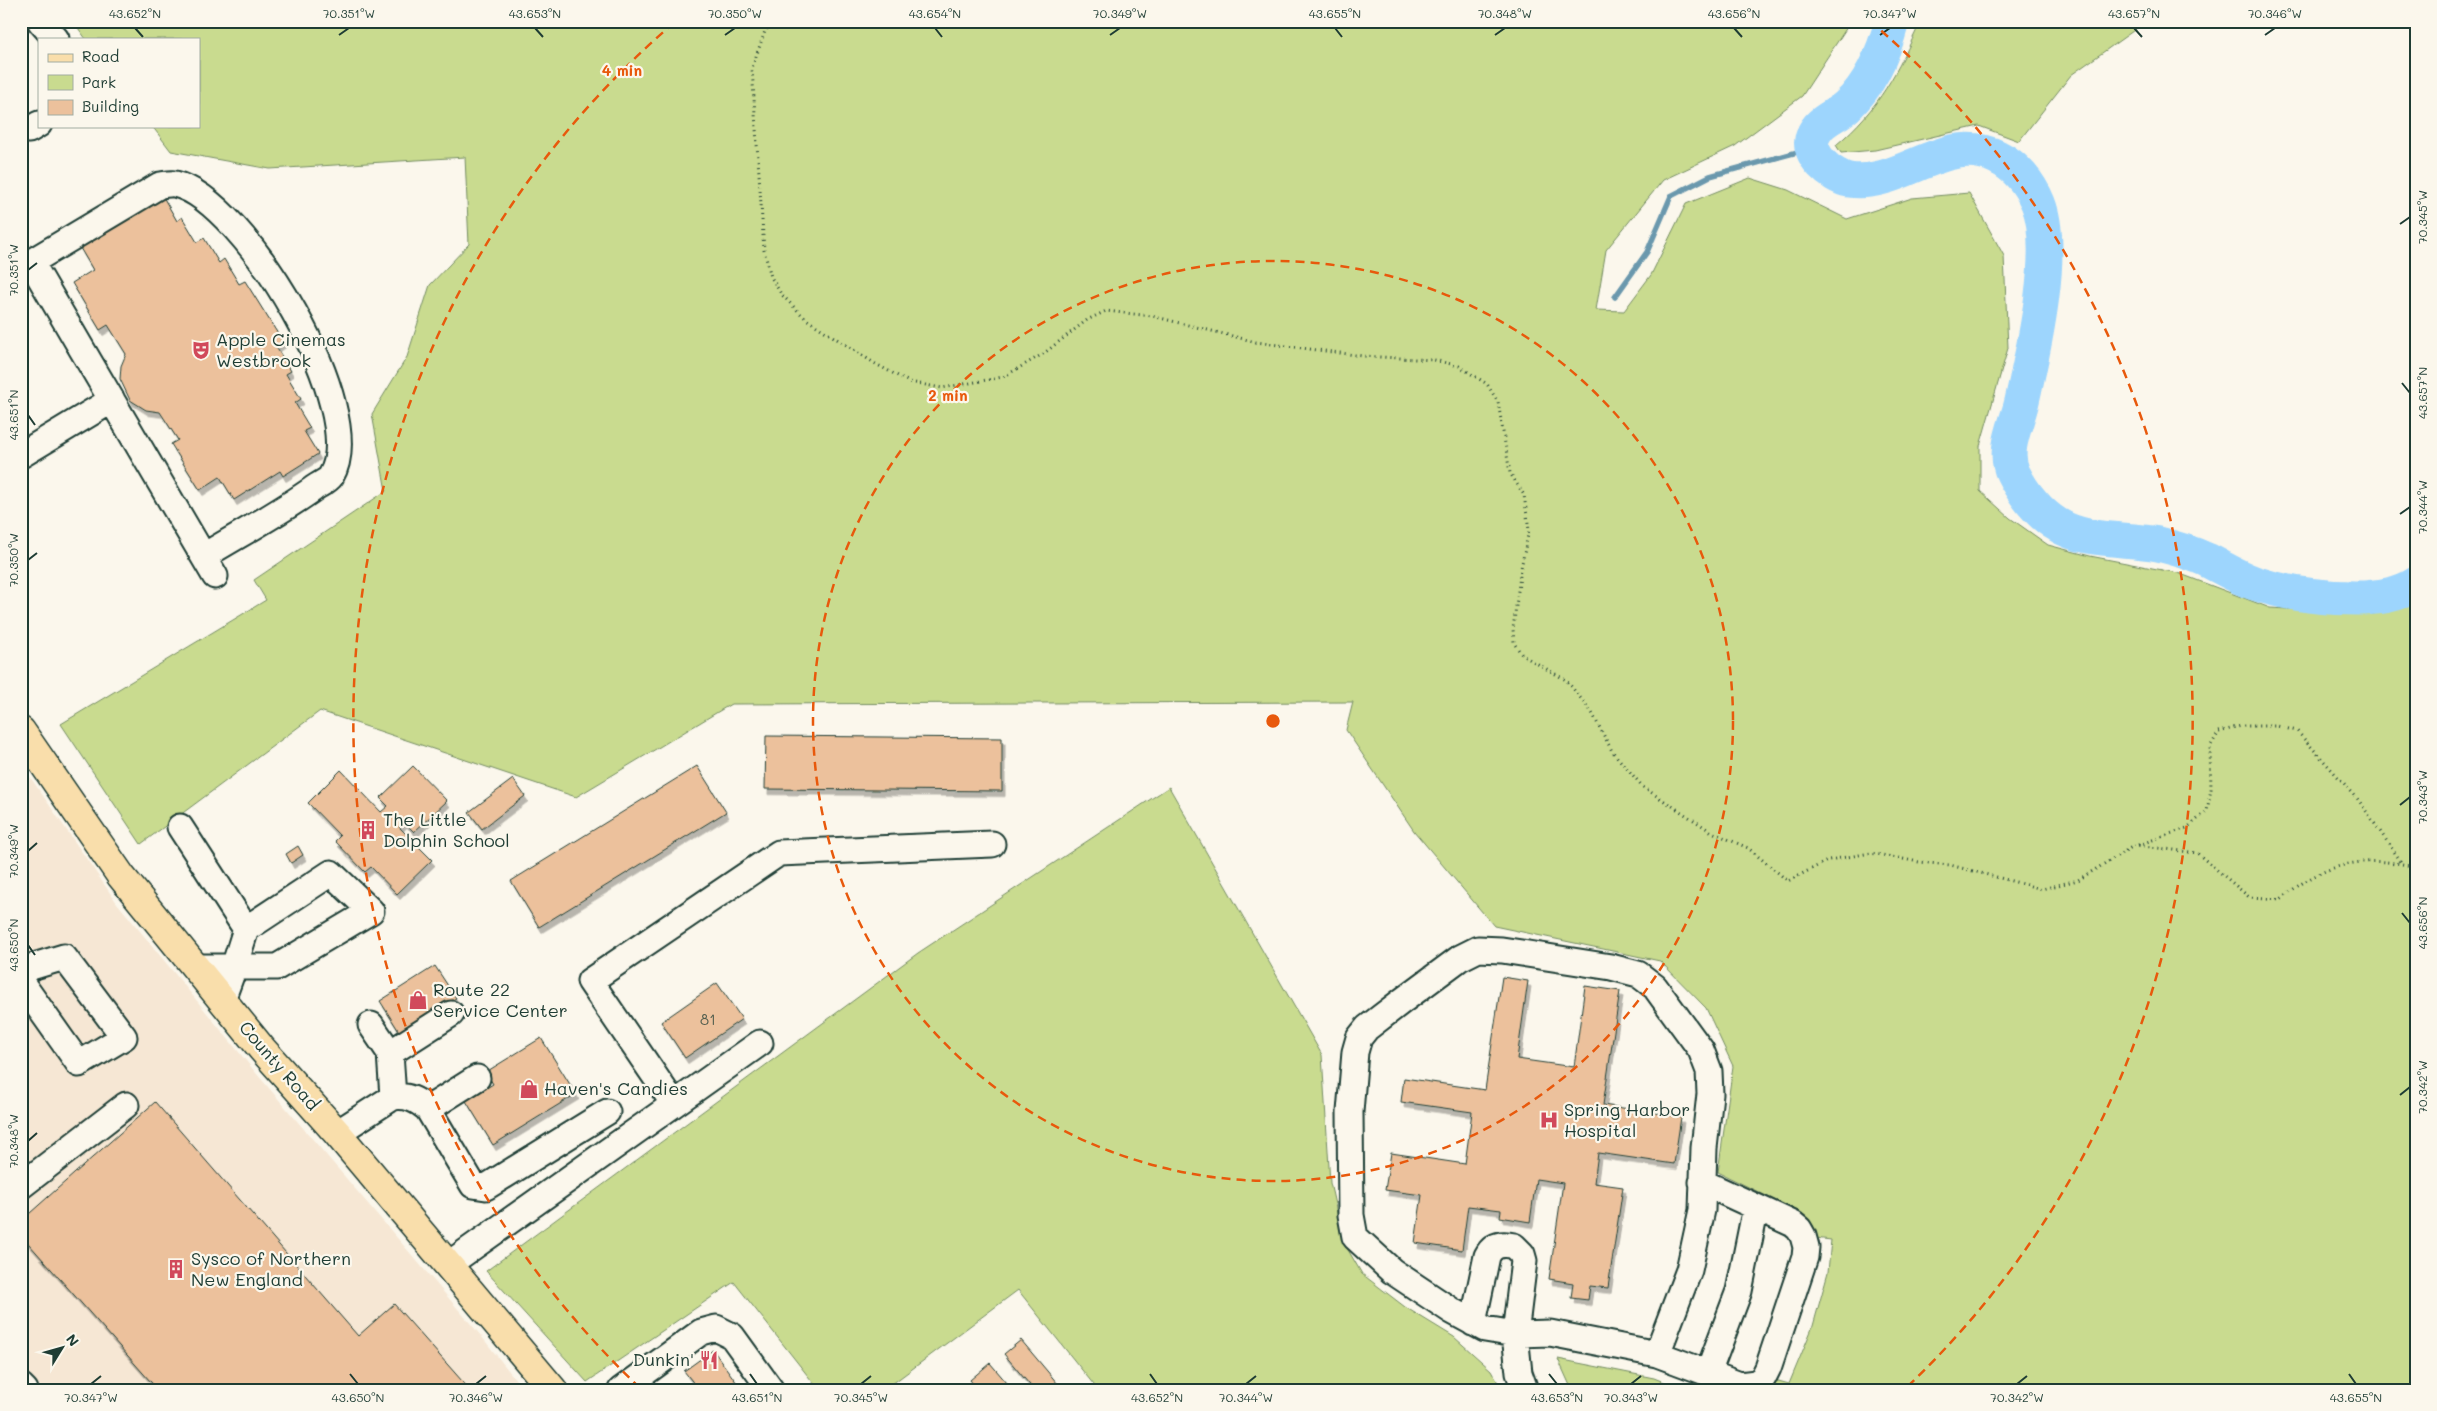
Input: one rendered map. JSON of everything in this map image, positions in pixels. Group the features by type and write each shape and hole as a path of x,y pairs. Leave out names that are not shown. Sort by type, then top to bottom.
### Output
{"main road":[{"name":"County Road","path":"21,731 121,876 194,967 262,1049 449,1264 553,1390"}],"lane":[{"path":"40,21 55,38"},
{"path":"21,130 29,130 38,125"},
{"path":"174,184 194,192 220,214 252,247 282,291 304,329 322,373 336,422 339,451 331,477 210,566 112,400 31,262 160,185 174,184"},
{"path":"21,455 112,400"},
{"path":"180,827 246,929"},
{"path":"674,1104 590,981 779,853 992,844"},
{"path":"194,967 234,967 277,967 371,911 331,874 246,929 234,967 222,1000"},
{"path":"1657,1354 1689,1270 1702,1210 1702,1182 1710,1094 1709,1071 1701,1050 1655,988 1638,974 1611,967 1502,950 1478,949 1460,958 1374,1023 1359,1038 1355,1052 1350,1112 1351,1215 1355,1237 1370,1253 1392,1271 1485,1329 1514,1334 1550,1333 1657,1354 1740,1385 1748,1385 1763,1378 1786,1321 1805,1257 1806,1247 1799,1229 1702,1182"},
{"path":"21,970 64,957 124,1037 80,1064 21,982"},
{"path":"390,1053 451,1014"},
{"path":"370,1024 390,1053 393,1097"},
{"path":"449,1264 760,1043"},
{"path":"428,1109 477,1078"},
{"path":"337,1133 393,1097 403,1096 418,1101 428,1109 469,1179 479,1187 486,1187 607,1112"},
{"path":"21,1186 126,1105"},
{"path":"1708,1373 1739,1291 1756,1207"},
{"path":"1473,1323 1487,1256 1491,1249 1498,1245 1514,1246 1522,1254 1524,1261 1514,1334 1519,1373 1525,1390"},
{"path":"621,1390 701,1332 716,1328 732,1336 771,1390"},
{"path":"21,1386 25,1390"}],"path":[{"path":"774,21 765,31 752,68 764,250 771,277 780,294 806,319 874,363 909,382 942,388 1003,377 1043,354 1087,320 1106,311 1152,316 1256,342 1363,356 1434,360 1459,366 1487,384 1498,402 1510,473 1524,495 1529,530 1518,583 1514,643 1522,655 1566,680 1592,711 1612,751 1643,787 1712,832 1748,848 1788,881 1829,860 1871,853 1919,862 1950,865 2042,889 2078,880 2135,845 2187,828 2207,811 2211,789 2210,747 2219,732 2241,726 2276,726 2297,731 2357,798 2402,864"},
{"path":"2135,845 2197,853 2249,897 2281,899 2301,882 2321,871 2354,861 2402,864 2416,868"}],"shaded area":[{"path":"21,764 117,903 256,1073 482,1337 524,1390 21,1390"}],"green space":[{"path":"73,21 1851,21 1802,96 1735,146 1663,180 1606,250 1596,310 1624,311 1651,275 1686,204 1750,178 1788,190 1847,219 1912,198 1969,193 2004,256 2008,348 1980,446 1980,491 2010,518 2048,545 2090,556 2178,573 2270,608 2373,614 2416,604 2416,1390 1765,1390 1775,1380 1789,1384 1813,1326 1828,1272 1831,1240 1815,1238 1813,1225 1803,1214 1718,1172 1733,1066 1706,1008 1660,961 1494,926 1414,831 1346,730 1353,702 731,704 576,797 320,711 141,844 61,724 266,600 254,580 386,491 372,414 407,357 430,285 469,244 465,157 270,169 171,151 154,128 200,128 200,38 85,38"},
{"path":"1921,21 2147,21 2071,75 2019,141 1979,126 1875,150 1841,153 1836,145 1876,103 1904,57"},
{"path":"1169,787 1322,1055 1330,1183 1344,1243 1362,1274 1405,1307 1454,1337 1491,1370 1502,1390 1098,1390 1018,1290 884,1390 819,1390 734,1282 587,1382 486,1271 918,953"},
{"path":"1558,1359 1654,1378 1684,1390 1572,1390"}],"building":[{"name":"Apple Cinemas Westbrook","path":"162,195 177,221 182,217 197,242 204,238 219,263 224,259 239,284 245,281 283,342 276,347 291,371 286,374 301,399 295,403 310,428 304,431 318,454 283,476 280,471 234,500 220,477 200,490 171,444 178,440 160,412 146,410 130,400 120,379 121,366 126,354 108,325 100,330 72,283 93,270 80,248 128,220 126,217"},
{"path":"766,736 1002,738 1002,791 765,789"},
{"name":"The Little Dolphin School","path":"413,766 447,801 414,832 404,822 399,827 432,860 397,894 371,867 365,872 335,841 340,836 308,803 341,770 381,812 388,806 380,798"},
{"path":"697,766 726,812 539,927 511,881"},
{"path":"513,779 525,796 482,829 469,812"},
{"path":"298,846 303,855 291,863 286,854"},
{"name":"Route 22 Service Center","path":"435,966 456,998 400,1033 380,1001"},
{"path":"1502,977 1528,981 1517,1059 1574,1067 1585,986 1620,991 1603,1105 1681,1117 1674,1164 1598,1153 1594,1183 1623,1187 1608,1288 1590,1286 1588,1300 1571,1298 1573,1283 1549,1279 1563,1183 1536,1179 1530,1222 1500,1217 1501,1210 1468,1206 1462,1250 1415,1243 1422,1195 1385,1190 1391,1153 1465,1164 1472,1112 1401,1102 1404,1078 1485,1090"},
{"path":"717,983 742,1019 685,1058 661,1022"},
{"name":"Haven's Candies","path":"541,1038 576,1094 493,1145 466,1101 493,1084 486,1072"},
{"name":"Sysco of Northern New England","path":"155,1102 358,1336 394,1304 470,1390 158,1390 21,1235 21,1221"},
{"path":"1021,1340 1063,1390 1034,1390 1004,1354"},
{"name":"Dunkin'","path":"713,1350 742,1390 699,1390 684,1371"},
{"path":"990,1363 1013,1390 978,1390 970,1380"}],"waterway":[{"path":"1892,21 1881,56 1870,78 1847,106 1819,126 1813,136 1813,150 1816,157 1828,170 1849,180 1868,180 1887,176 1941,155 1959,151 1978,151 1997,157 2010,165 2022,176 2031,189 2038,203 2043,223 2045,246 2044,273 2032,356 2022,401 2011,437 2009,455 2013,473 2026,495 2038,509 2051,521 2080,534 2171,547 2201,557 2254,583 2291,593 2329,597 2371,598 2394,594 2416,584"},
{"path":"1615,297 1647,252 1671,196 1710,176 1812,148"}],"place":[{"name":"Apple Cinemas Westbrook","path":"201,350"},
{"name":"The Little Dolphin School","path":"368,830"},
{"name":"Route 22 Service Center","path":"418,1000"},
{"name":"Haven's Candies","path":"529,1089"},
{"name":"Spring Harbor Hospital","path":"1549,1120"},
{"name":"Sysco of Northern New England","path":"176,1269"},
{"name":"Dunkin'","path":"709,1360"}]}
